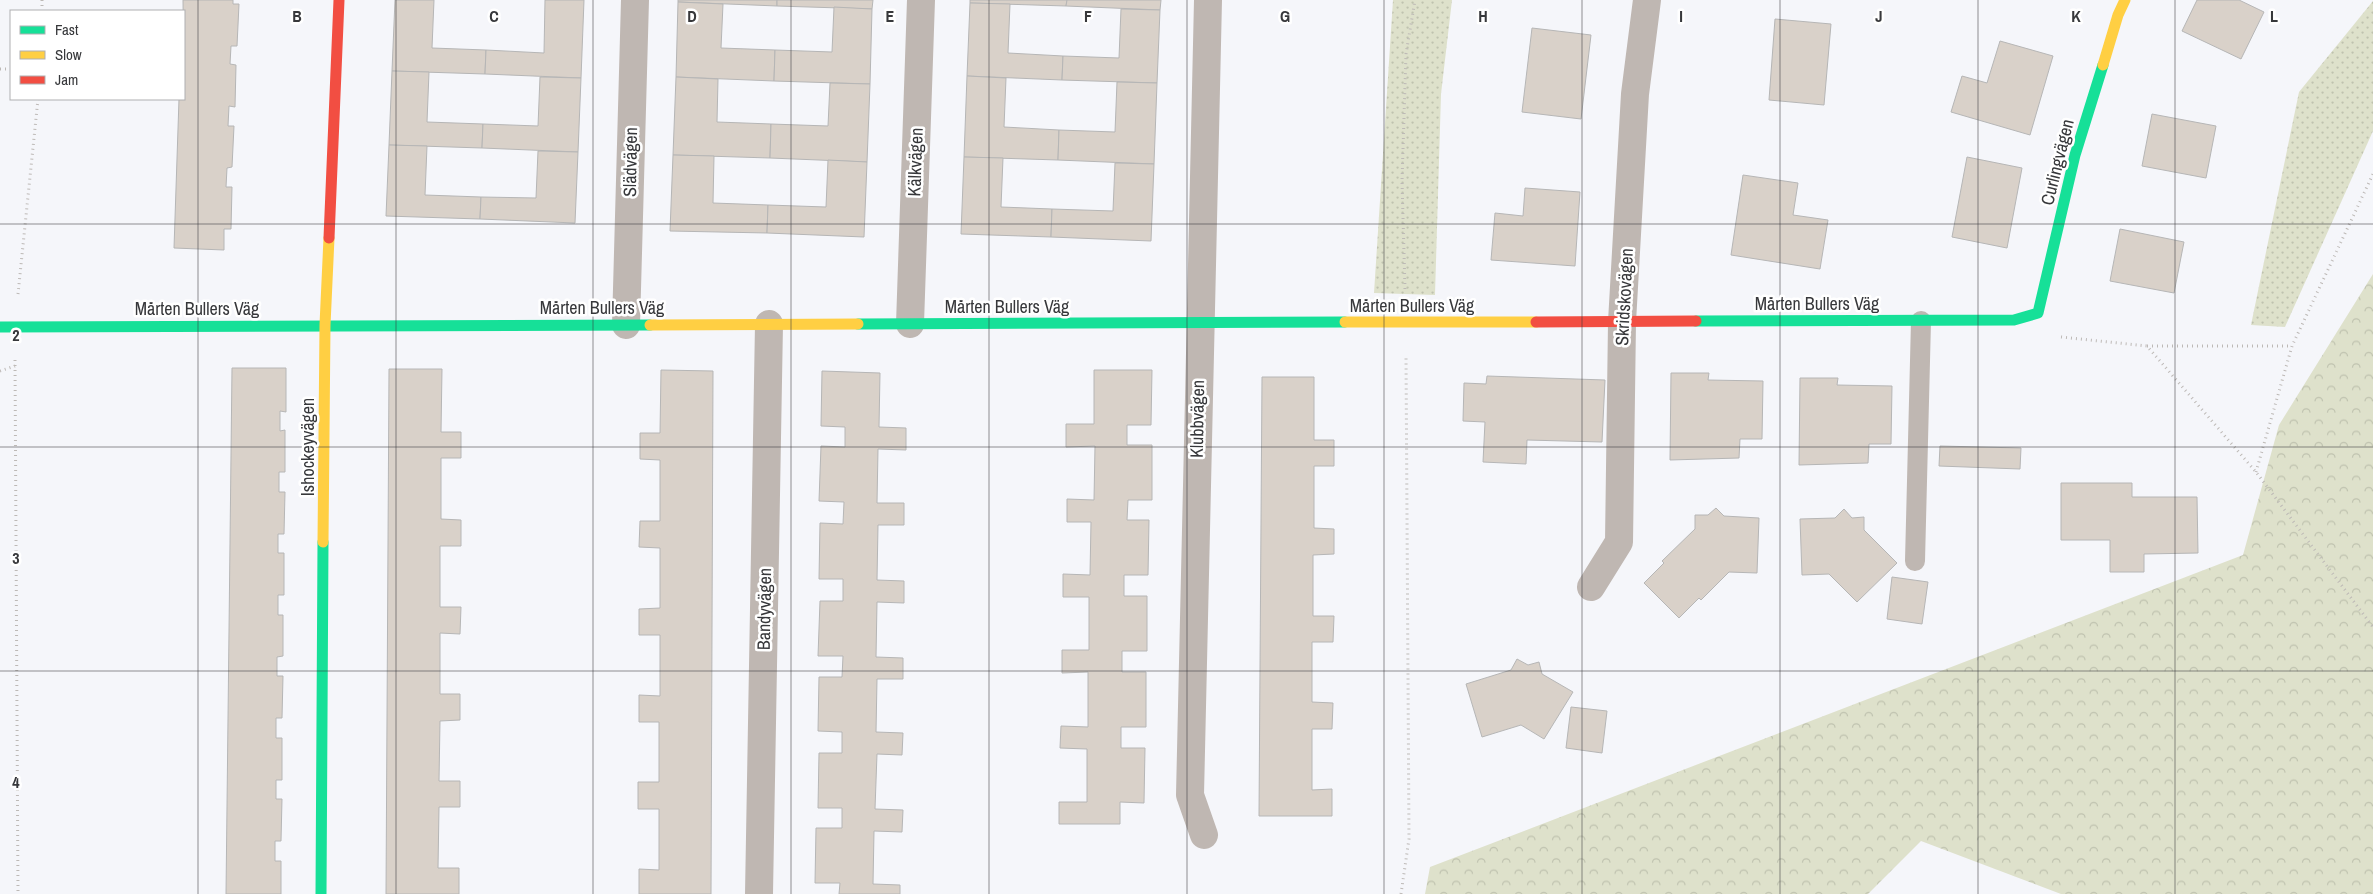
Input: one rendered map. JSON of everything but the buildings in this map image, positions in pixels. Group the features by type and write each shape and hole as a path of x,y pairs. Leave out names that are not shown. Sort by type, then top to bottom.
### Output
{"street":[{"name":"Ishockeyvägen","path":"321,894 325,326 339,0"},
{"name":"Slädvägen","path":"626,325 635,0"},
{"name":"Kälkvägen","path":"910,324 921,0"},
{"name":"Klubbvägen","path":"1204,835 1190,795 1199,323 1208,0"},
{"name":"Skridskovägen","path":"1590,587 1619,542 1622,322 1635,94 1647,0"},
{"name":"Curlingvägen","path":"2038,313 2075,155 2118,15 2126,0"},
{"name":"Mårten Bullers Väg","path":"0,327 2014,320 2038,313"},
{"name":"Bandyvägen","path":"759,894 769,324"}],"lane":[{"path":"1915,560 1921,320"}],"path":[{"path":"1401,894 1409,839 1406,322 1403,161 1406,54 1414,0"},
{"path":"18,894 14,366 15,327 38,100"},
{"path":"2256,472 2292,346 2373,174"},
{"path":"2038,313 2058,336 2147,346 2292,346"},
{"path":"2147,346 2256,472 2373,627"},
{"path":"0,371 14,366"}],"green space":[{"path":"1393,0 1452,0 1441,94 1435,295 1374,293"},
{"path":"2373,1 2373,131 2285,327 2251,325 2299,92"},
{"path":"2373,274 2373,894 2061,894 1921,841 1868,894 1425,894 1430,867 2243,555 2279,425"}],"traffic: fast":[{"path":"1696,321 2014,320 2038,313 2075,155 2103,65"},
{"path":"858,324 1345,322"},
{"path":"0,327 650,325"},
{"path":"321,894 323,542"}],"traffic: slow":[{"path":"2103,65 2118,15 2125,0"},
{"path":"323,542 325,325 329,238"},
{"path":"1345,322 1536,322"},
{"path":"650,325 858,324"}],"traffic: jam":[{"path":"329,238 339,0"},
{"path":"1536,322 1696,321"}]}
